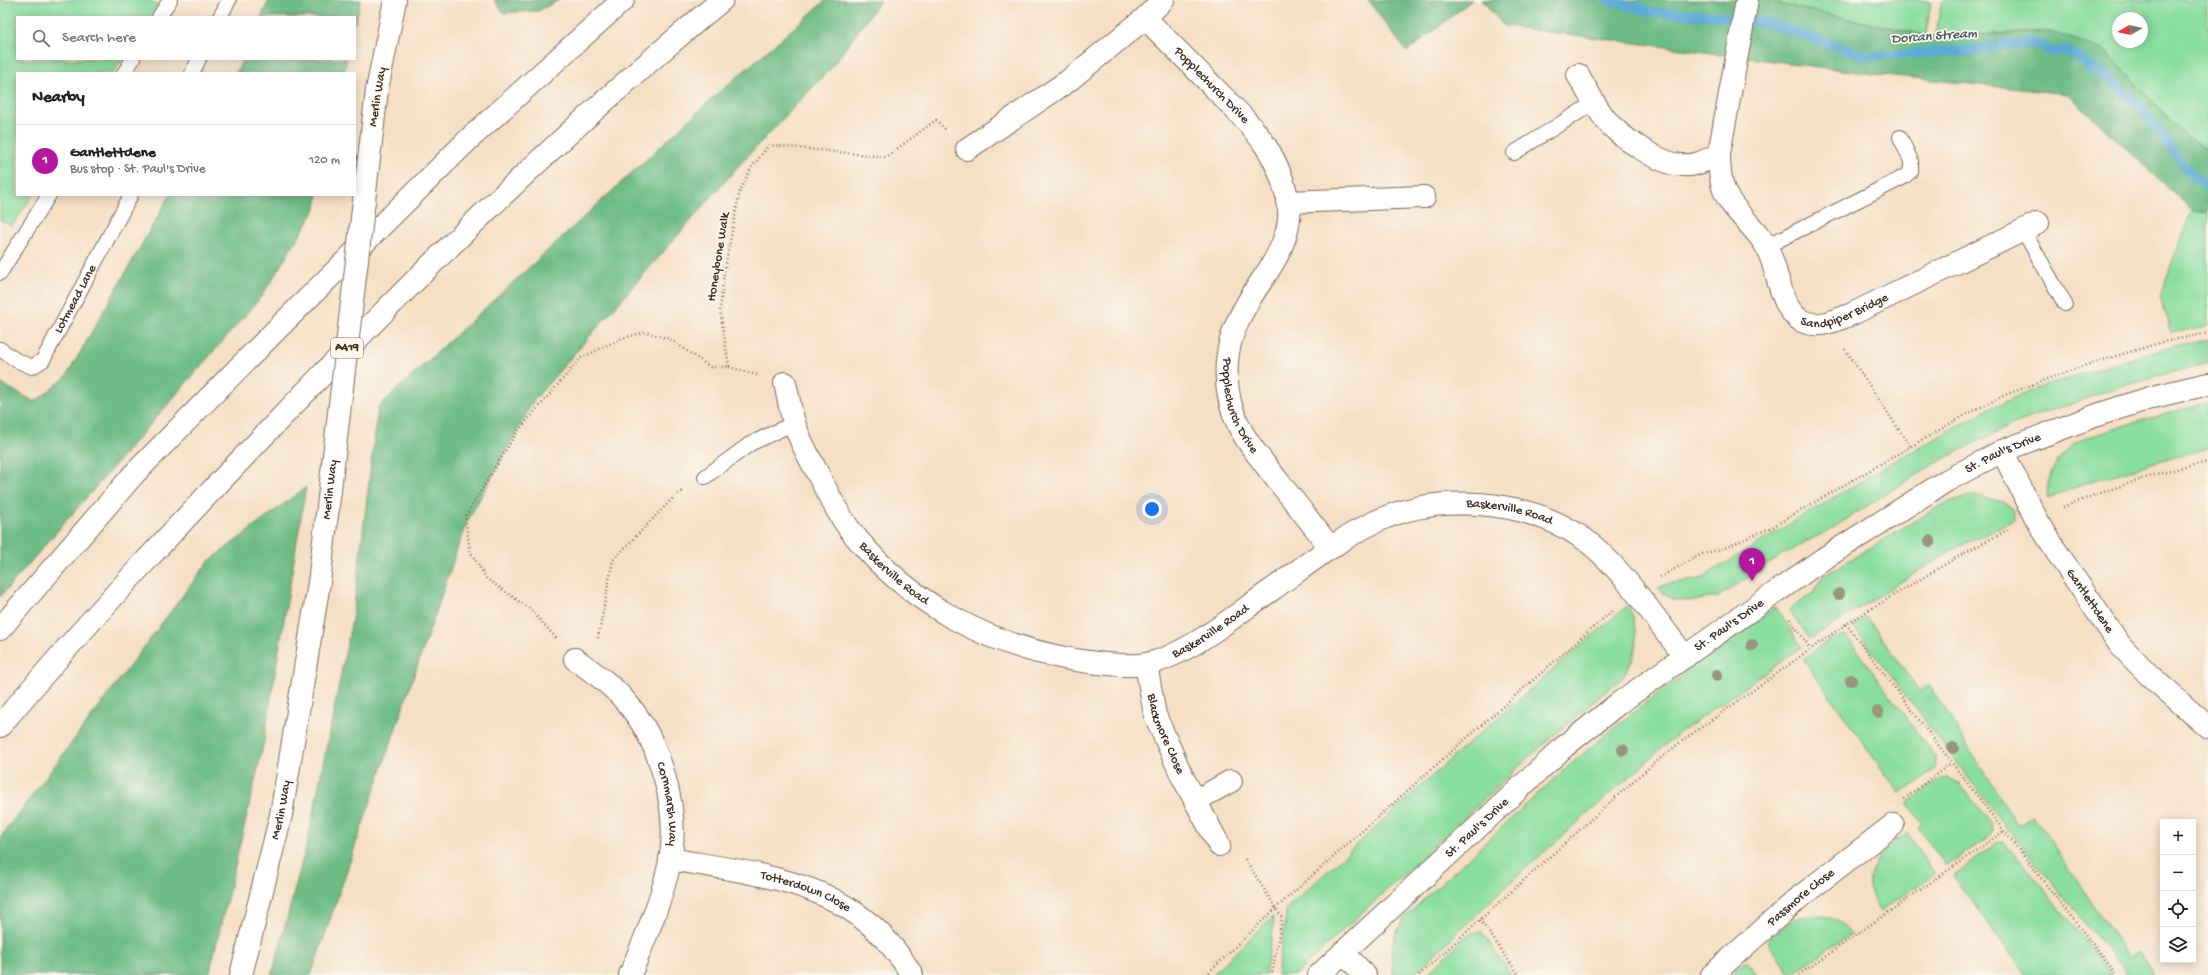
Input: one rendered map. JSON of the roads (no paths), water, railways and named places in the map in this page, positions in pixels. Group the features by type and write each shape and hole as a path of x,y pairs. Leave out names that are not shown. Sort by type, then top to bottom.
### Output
{"main road":[{"name":"Merlin Way","path":"240,975 281,815 319,583 377,90 395,0"},
{"path":"0,629 134,474 276,330 468,140 623,0"},
{"name":"A419","path":"0,726 136,569 378,316 585,119 722,0"},
{"path":"967,149 1068,81 1146,18 1163,0"},
{"name":"Sandpiper Bridge","path":"1747,0 1719,154 1719,172 1724,191 1766,246 1782,294 1792,314 1811,324 1828,323 1852,314 2030,227"},
{"name":"Popplechurch Drive","path":"1146,18 1242,117 1265,144 1278,168 1287,202 1289,219 1275,258 1232,332 1227,355 1226,371 1229,398 1235,419 1247,442 1330,548"},
{"path":"1578,75 1606,120 1619,133 1641,148 1666,161 1682,165 1700,163 1719,154"},
{"path":"1287,202 1424,197"},
{"name":"Baskerville Road","path":"785,383 794,423 823,485 842,518 860,542 885,568 940,611 974,630 1036,652 1104,663 1146,664 1182,650 1330,548 1374,523 1404,510 1465,503 1493,505 1526,512 1555,524 1584,539 1611,565 1685,657"},
{"name":"St. Paul's Drive","path":"1319,975 1565,746 1619,702 1685,657 1822,559 1901,508 2002,451 2100,414 2153,397 2208,384"},
{"name":"Gantlettdene","path":"2002,451 2036,518 2072,575 2120,645 2149,675 2208,727"},
{"name":"Cornmarsh Way","path":"575,659 599,677 626,701 647,730 659,760 669,798 672,830 670,859 663,889 630,975"},
{"name":"Blackmore Close","path":"1146,664 1155,715 1182,776 1219,845"},
{"path":"1195,801 1231,781"},
{"name":"Passmore Close","path":"1712,975 1801,896 1893,825"},
{"name":"Totterdown Close","path":"670,859 772,877 833,898 855,912 882,934 902,959 912,975"},
{"path":"1343,952 1365,975"}],"lane":[{"path":"160,16 170,0"},
{"path":"221,16 229,0"},
{"path":"125,72 132,60"},
{"path":"192,72 198,60"},
{"path":"1514,152 1595,102"},
{"path":"1766,246 1904,177 1911,171 1911,161 1900,137"},
{"path":"0,273 47,196"},
{"name":"Lotmead Lane","path":"0,349 16,360 32,367 43,360 130,196"},
{"path":"2030,227 2065,304"},
{"path":"705,477 750,444 794,423"}],"waterway":[{"name":"Dorcan Stream","path":"1608,0 1653,12 1720,16 1772,24 1870,56 1972,50 2007,44 2039,43 2051,52 2064,51 2077,56 2091,69 2110,78 2140,107 2191,174 2208,188"}],"place":[{"name":"Gantlettdene","path":"1752,581"}]}
